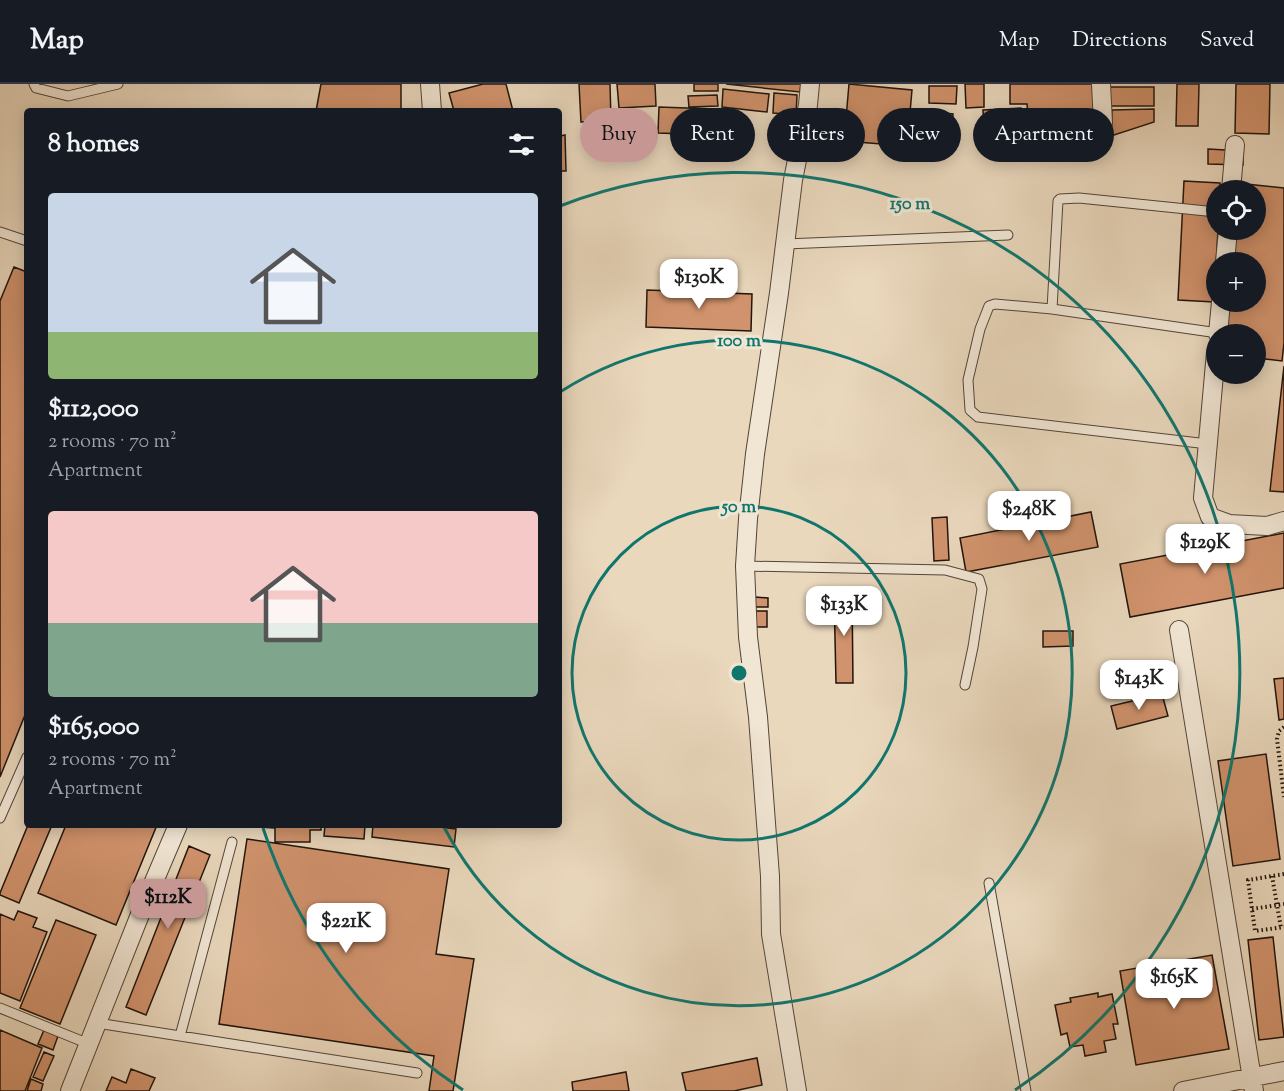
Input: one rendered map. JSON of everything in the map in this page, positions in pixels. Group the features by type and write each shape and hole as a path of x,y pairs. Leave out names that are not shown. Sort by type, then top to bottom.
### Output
{"street":[{"path":"430,84 432,108"},
{"path":"797,1091 771,934 770,876 758,717 748,637 745,566 755,454 793,180 810,84"},
{"path":"1101,84 1102,108"},
{"path":"1232,180 1235,145"},
{"path":"1213,384 1203,498 1210,517 1229,524 1267,525 1284,521"},
{"path":"1179,630 1253,1084"},
{"path":"70,1091 177,828"},
{"path":"1183,1091 1253,1084 1284,1071"}],"lane":[{"path":"33,84 36,88 68,96 118,84"},
{"path":"1052,309 1058,201 1060,199 1079,198 1206,211"},
{"path":"0,232 24,240"},
{"path":"785,244 1008,235"},
{"path":"1206,332 1052,309 995,304 989,306 980,329 968,380 970,410 978,417 1208,444"},
{"path":"745,566 945,570 980,579 982,589 965,685"},
{"path":"0,818 24,764"},
{"path":"180,1036 232,842"},
{"path":"989,883 1026,1091"},
{"path":"0,1008 89,1044"},
{"path":"97,1023 417,1073"}],"path":[{"path":"1284,728 1279,730 1277,739 1284,797"},
{"path":"1272,876 1282,928 1255,931 1248,880 1272,876 1284,874"},
{"path":"1252,909 1284,904"}],"building":[{"path":"321,84 401,84 401,108 317,108"},
{"path":"483,84 506,84 512,108 453,108 449,93"},
{"path":"579,84 610,84 611,108 580,108"},
{"path":"617,84 655,84 656,106 619,108"},
{"path":"694,84 718,84 718,91 694,91"},
{"path":"726,84 801,84 800,92"},
{"path":"849,84 912,90 910,108 877,108 877,144 865,143 865,108 847,108"},
{"path":"965,84 984,84 984,107 966,108"},
{"path":"1010,84 1093,84 1094,108 1027,108 1027,104 1010,104"},
{"path":"1177,84 1199,84 1198,126 1176,126"},
{"path":"1236,84 1270,84 1269,134 1235,133"},
{"path":"929,86 957,86 956,104 929,103"},
{"path":"1108,87 1154,87 1154,106 1108,106"},
{"path":"723,89 769,94 767,112 755,111 755,108 722,107"},
{"path":"774,93 797,95 796,108 773,108"},
{"path":"717,95 718,106 689,107 688,96"},
{"path":"659,107 686,108 670,108 670,133 658,133"},
{"path":"1154,109 1154,122 1114,135 1114,110"},
{"path":"565,135 566,171 562,171 562,136"},
{"path":"1208,149 1243,151 1243,165 1208,164"},
{"path":"1184,181 1206,182 1206,240 1217,240 1217,252 1206,252 1206,302 1178,300"},
{"path":"1266,186 1284,188 1282,361 1266,359 1266,324 1213,324 1214,312 1266,312 1266,252 1220,252 1221,240 1266,240"},
{"path":"14,267 24,271 24,717 0,777 0,301"},
{"path":"647,290 752,294 751,331 646,327"},
{"path":"1284,366 1284,492 1270,491"},
{"path":"1091,512 1098,547 966,572 960,538"},
{"path":"947,517 949,560 934,561 932,518"},
{"path":"1284,533 1284,588 1130,617 1120,564"},
{"path":"834,592 852,592 853,683 836,683"},
{"path":"755,597 768,598 768,607 755,607"},
{"path":"756,611 767,611 767,627 755,627"},
{"path":"1043,631 1073,631 1073,646 1043,647"},
{"path":"1284,678 1284,719 1279,720 1274,679"},
{"path":"1162,694 1168,716 1117,729 1111,706"},
{"path":"1266,754 1280,859 1233,866 1218,761"},
{"path":"27,828 51,828 19,903 0,893"},
{"path":"65,828 156,828 116,925 38,893"},
{"path":"275,828 321,828 321,830 310,830 310,842 275,842"},
{"path":"325,828 365,828 364,839 324,836"},
{"path":"373,828 456,829 454,847 372,837"},
{"path":"247,839 449,869 436,954 474,959 453,1091 429,1091 434,1056 219,1024"},
{"path":"189,846 210,855 146,1015 126,1007"},
{"path":"18,911 37,918 33,927 47,932 20,1001 0,993 0,914 14,920"},
{"path":"56,920 96,935 60,1024 20,1008"},
{"path":"1273,937 1284,1037 1259,1040 1248,940"},
{"path":"1212,955 1229,1049 1136,1065 1120,971"},
{"path":"1098,993 1098,997 1112,994 1118,1024 1113,1024 1116,1039 1104,1041 1106,1052 1085,1056 1083,1045 1070,1047 1067,1033 1061,1035 1055,1005 1071,1002 1070,998"},
{"path":"0,1030 42,1048 25,1091 0,1091"},
{"path":"44,1030 58,1036 53,1050 38,1044"},
{"path":"44,1052 54,1056 43,1081 33,1077"},
{"path":"757,1058 762,1085 734,1091 686,1091 682,1073"},
{"path":"131,1069 155,1078 149,1091 106,1091 112,1077 126,1083"},
{"path":"626,1072 629,1091 573,1091 572,1082"},
{"path":"31,1079 43,1084 41,1091 27,1091"}]}
